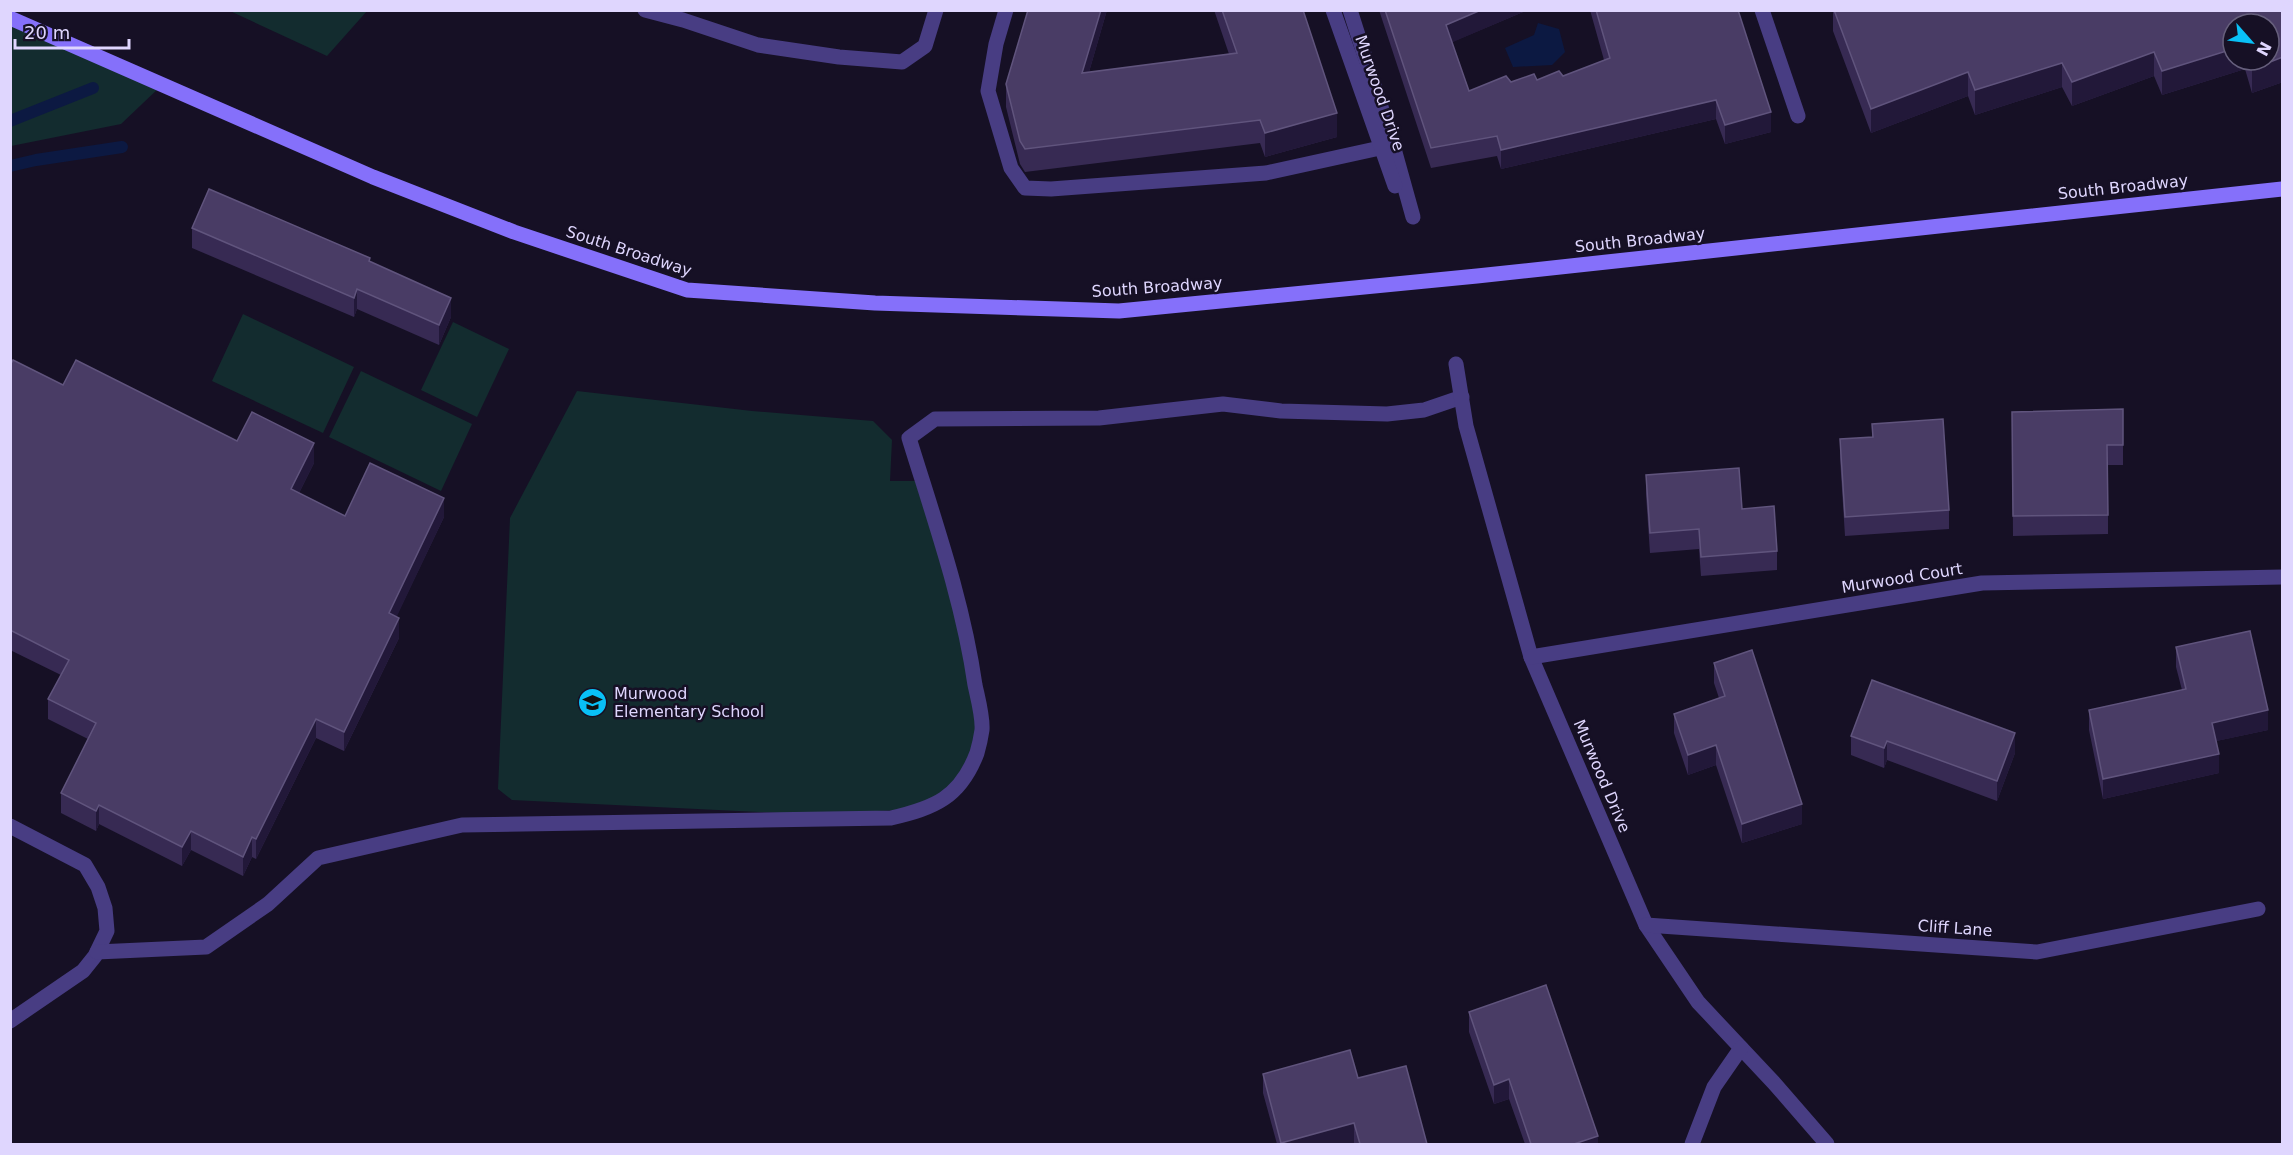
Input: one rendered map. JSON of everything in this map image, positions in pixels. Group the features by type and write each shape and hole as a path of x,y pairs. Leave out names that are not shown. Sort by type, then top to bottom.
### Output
{"main road":[{"name":"South Broadway","path":"10,18 374,177 514,232 687,290 875,303 1119,311 1488,275 2283,189"}],"street":[{"path":"645,10 758,45 839,57 902,62 925,46 936,10"},
{"path":"1006,10 996,44 988,91 1011,168 1025,188 1051,189 1266,173 1380,148"},
{"name":"Murwood Drive","path":"1333,10 1395,186"},
{"path":"1350,10 1391,138 1413,217"},
{"path":"1762,10 1798,116"},
{"name":"Murwood Drive","path":"1456,364 1466,426 1531,657 1646,925 1698,1002 1827,1144"},
{"path":"97,952 206,947 268,904 318,858 462,825 891,818 925,810 942,801 961,782 977,753 982,729 970,654 947,562 909,438 935,419 1099,418 1223,404 1281,411 1387,414 1424,410 1462,397"},
{"name":"Murwood Court","path":"1531,657 1982,583 2283,577"},
{"path":"10,826 86,865 98,887 105,908 107,932 97,952 83,971 10,1021"},
{"name":"Cliff Lane","path":"1646,925 2037,952 2258,909"},
{"path":"1692,1144 1714,1088 1742,1048"}],"green space":[{"path":"230,11 367,11 327,56"},
{"path":"11,18 162,85 121,124 11,146"},
{"path":"243,314 354,367 323,433 212,381"},
{"path":"453,322 509,349 477,417 421,390"},
{"path":"361,371 472,424 441,491 329,437"},
{"path":"577,391 752,411 873,421 892,440 890,481 915,481 969,646 983,714 961,780 937,800 904,810 802,814 512,800 498,789 510,518"}],"water":[{"path":"1538,23 1559,29 1565,52 1552,65 1513,67 1505,48 1534,35"}],"building":[{"path":"1028,10 1101,10 1082,73 1237,53 1222,10 1303,10 1337,113 1265,133 1260,120 1025,149 1020,141 1006,84"},
{"path":"1385,10 1481,10 1446,25 1469,91 1506,76 1511,82 1534,74 1537,80 1559,71 1563,76 1610,58 1596,10 1738,10 1771,112 1725,125 1716,100 1501,150 1497,136 1431,148"},
{"path":"1834,10 2283,10 2283,57 2281,58 2281,12 2221,12 2221,53 2162,71 2154,52 2072,82 2062,63 1975,90 1968,72 1871,109"},
{"path":"209,189 370,258 369,261 451,298 439,325 357,289 354,298 192,228"},
{"path":"13,360 63,385 76,360 237,441 252,412 314,443 291,489 345,516 370,463 444,498 389,613 399,618 344,732 316,719 256,839 252,837 243,857 191,831 182,847 99,805 96,811 61,793 96,723 48,699 69,660 10,630 10,365"},
{"path":"2123,409 2123,445 2107,445 2108,515 2013,516 2012,412"},
{"path":"1943,419 1949,510 1845,517 1840,439 1873,437 1872,424"},
{"path":"1739,468 1742,509 1774,506 1777,551 1701,557 1699,529 1650,533 1646,475"},
{"path":"2250,631 2268,710 2212,723 2219,754 2103,779 2089,710 2186,689 2176,647"},
{"path":"1752,650 1802,804 1742,824 1716,745 1688,755 1674,714 1725,696 1714,663"},
{"path":"1872,680 2015,733 1997,781 1887,741 1884,748 1851,736"},
{"path":"1546,985 1598,1136 1574,1144 1531,1144 1509,1079 1494,1085 1469,1012"},
{"path":"1350,1050 1358,1078 1406,1066 1427,1144 1360,1144 1354,1123 1281,1143 1263,1074"}],"waterway":[{"path":"10,121 93,88"},
{"path":"10,166 122,147"}],"place":[{"name":"Murwood Elementary School","path":"593,702"}]}
